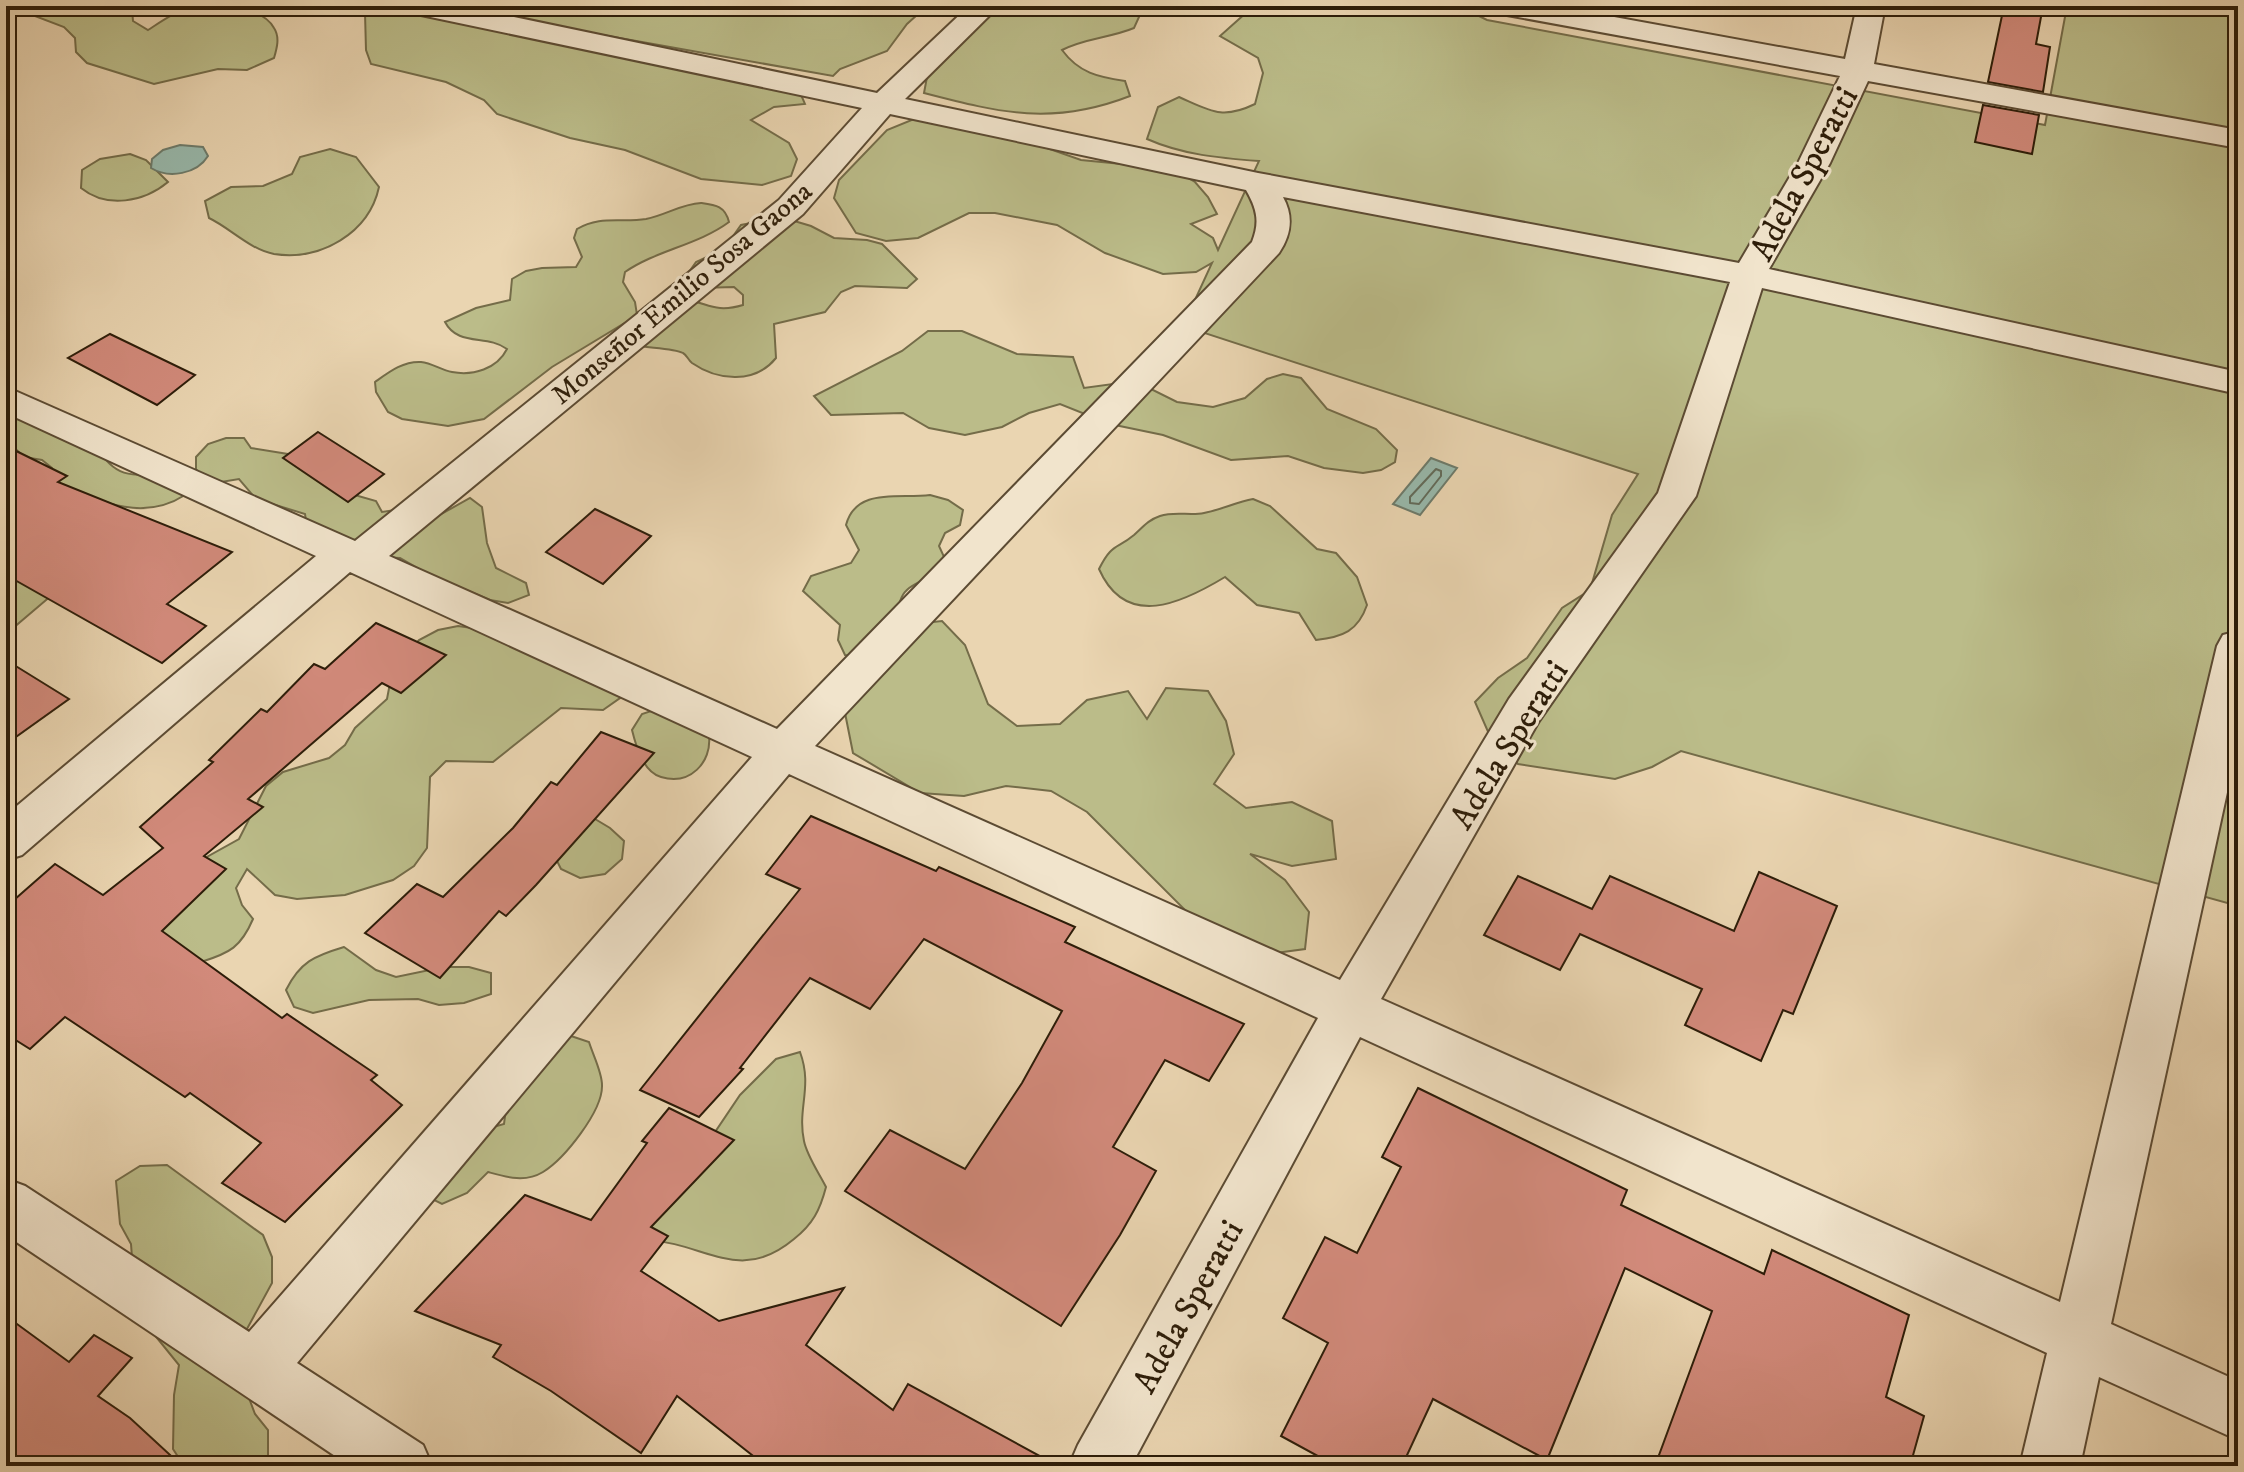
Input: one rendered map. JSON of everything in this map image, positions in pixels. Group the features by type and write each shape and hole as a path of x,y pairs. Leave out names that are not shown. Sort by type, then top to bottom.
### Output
{"street":[{"path":"421,6 1258,183 1749,275 2238,383"},
{"name":"Monseñor Emilio Sosa Gaona","path":"6,842 353,556 791,207 884,103 985,6"},
{"path":"1507,6 2238,139"},
{"name":"Adela Speratti","path":"1099,1466 1350,1008 1524,710 1677,496 1749,275 1814,163 1858,69 1871,6"},
{"path":"255,1369 783,751 1267,246 1277,225 1272,205 1258,183"},
{"path":"6,399 2238,1411"},
{"path":"2050,1466 2238,646"},
{"path":"6,1204 402,1466"}],"green space":[{"path":"31,6 127,6 132,9 133,21 148,30 192,7 237,7 268,21 276,31 277,46 274,58 247,70 218,69 154,84 87,63 76,52 75,38 64,27 27,13"},
{"path":"380,6 927,6 907,24 887,51 840,69 833,76 569,29 655,54 684,60 754,66 784,77 796,88 805,104 774,107 751,120 789,143 797,159 791,176 762,185 701,179 625,150 570,138 497,114 484,100 446,82 371,64 366,50 365,13"},
{"path":"988,6 1144,6 1134,28 1062,50 1075,64 1090,73 1125,81 1130,96 1076,111 1051,114 1003,111 924,93 927,77"},
{"path":"1268,6 1465,9 1487,20 2045,125 2067,6 2238,6 2238,906 1681,751 1652,767 1615,779 1518,764 1489,734 1475,702 1498,678 1527,658 1562,608 1590,590 1612,515 1638,474 1183,326 1212,263 1196,272 1163,274 1105,253 1057,225 995,213 969,213 918,238 886,241 856,233 834,198 839,180 887,130 914,119 1004,133 1081,160 1173,169 1195,182 1208,197 1217,214 1191,224 1213,238 1218,250 1259,161 1188,152 1147,139 1158,107 1179,97 1225,113 1255,104 1263,73 1258,58 1220,36 1247,12"},
{"path":"330,149 356,157 379,187 365,218 340,240 309,253 274,254 257,248 209,218 205,201 231,187 263,186 292,174 300,157"},
{"path":"130,154 146,160 168,182 137,198 114,201 91,195 81,188 82,170 100,159"},
{"path":"701,203 719,207 729,222 625,272 623,282 635,302 637,315 680,301 723,308 743,305 743,295 734,287 699,288 690,280 689,272 696,262 724,249 741,225 781,217 811,226 834,238 882,244 917,279 907,288 855,286 841,292 825,312 774,324 776,358 758,372 747,376 724,376 702,369 679,351 634,345 633,318 552,367 484,419 448,426 402,419 388,412 376,392 375,382 396,368 421,362 452,372 468,373 484,370 497,362 507,349 491,342 457,335 445,322 476,308 510,300 512,279 526,271 576,267 582,257 574,238 577,229 594,222 646,219"},
{"path":"928,331 962,331 1017,354 1073,357 1084,388 1135,381 1177,402 1213,407 1245,398 1267,379 1283,374 1301,378 1327,409 1376,429 1397,450 1395,462 1381,470 1363,473 1324,468 1288,456 1231,460 1163,435 1110,424 1060,404 1029,413 1002,427 965,435 929,428 903,413 831,415 814,396 902,351"},
{"path":"6,413 88,435 107,461 123,472 144,475 175,473 185,495 151,508 135,508 102,501 52,480 52,468 42,460 24,457 6,440"},
{"path":"226,438 244,438 251,448 288,454 302,461 327,487 376,501 382,512 402,509 436,517 470,498 482,507 487,543 496,568 526,583 529,595 508,603 490,600 428,574 400,558 361,556 307,527 305,514 256,499 239,479 221,482 203,479 196,469 196,457 208,444"},
{"path":"930,495 948,500 963,510 960,525 945,533 939,546 945,559 941,573 913,586 902,596 897,626 942,621 965,645 988,704 1017,726 1060,724 1087,700 1128,691 1147,719 1166,688 1208,691 1226,721 1234,754 1214,784 1246,808 1292,802 1332,821 1336,859 1292,866 1250,854 1285,880 1309,912 1305,949 1261,955 1213,938 1087,812 1051,791 1006,786 964,796 920,793 853,753 845,713 871,656 845,655 838,640 840,625 803,591 811,576 851,563 859,550 846,525 859,505 880,497"},
{"path":"1253,499 1270,506 1317,549 1336,553 1357,577 1367,605 1354,627 1334,637 1316,640 1299,613 1257,605 1225,577 1173,602 1156,606 1139,605 1124,600 1110,588 1099,569 1111,551 1156,518 1171,514 1204,513"},
{"path":"6,570 52,595 6,634"},
{"path":"458,626 479,629 615,682 620,698 603,710 561,708 493,762 446,761 430,777 427,848 414,866 393,880 345,895 297,899 275,895 247,869 236,888 242,905 253,919 233,948 201,962 152,936 196,863 239,839 266,786 283,772 329,758 345,745 355,728 387,699 390,683 406,654 419,640 438,630"},
{"path":"663,707 709,736 703,763 690,775 681,778 661,777 649,770 641,758 632,730 642,714"},
{"path":"575,807 610,828 624,841 622,859 605,874 580,878 561,869 546,839"},
{"path":"344,947 376,970 396,977 444,967 469,967 491,973 491,994 464,1003 439,1005 418,999 369,1000 313,1013 294,1007 286,990 297,973 316,957"},
{"path":"568,1035 589,1042 602,1085 601,1096 589,1121 561,1157 543,1172 529,1177 516,1178 488,1172 467,1193 442,1204 420,1193 479,1131 504,1124 510,1079"},
{"path":"800,1052 805,1076 804,1141 826,1187 811,1222 794,1239 756,1259 722,1258 647,1240 644,1195 713,1135 740,1095 776,1059"},
{"path":"167,1165 263,1235 272,1257 272,1283 242,1338 237,1366 255,1414 268,1430 268,1458 259,1466 184,1466 173,1449 174,1395 179,1365 136,1312 131,1244 120,1224 116,1181 140,1166"}],"water":[{"path":"180,145 203,147 208,156 197,167 182,173 166,173 151,168 152,159 163,150"},
{"path":"1431,458 1457,468 1420,515 1393,504"}],"building":[{"path":"2004,6 2043,6 2036,44 2050,47 2043,92 1988,82"},
{"path":"1983,105 2039,115 2032,154 1975,142"},
{"path":"110,334 195,375 157,405 68,358"},
{"path":"318,432 384,474 348,502 283,458"},
{"path":"6,446 67,476 58,482 232,552 167,604 206,626 162,663 6,575"},
{"path":"595,509 651,536 603,584 546,552"},
{"path":"376,623 446,655 401,693 382,683 248,799 263,807 204,856 226,869 162,931 282,1018 287,1014 377,1075 371,1080 402,1105 285,1222 222,1183 261,1143 190,1093 185,1097 65,1017 30,1049 6,1034 6,907 55,864 103,895 163,848 140,827 213,762 209,760 261,709 267,712 314,664 325,669"},
{"path":"6,660 69,699 6,744"},
{"path":"601,732 654,753 536,885 506,916 499,911 440,978 365,933 417,884 443,897 513,828 551,782 557,785"},
{"path":"811,816 936,871 939,867 1075,927 1065,942 1244,1024 1209,1081 1165,1060 1113,1147 1156,1171 1120,1235 1061,1326 845,1191 890,1130 965,1169 1022,1083 1062,1011 924,939 870,1009 810,978 740,1068 743,1069 699,1117 640,1090 800,889 766,874"},
{"path":"1759,872 1837,906 1793,1014 1783,1010 1761,1061 1685,1025 1702,989 1580,934 1560,970 1484,935 1518,876 1592,909 1610,876 1734,931"},
{"path":"1418,1088 1627,1190 1621,1205 1764,1274 1772,1250 1909,1315 1886,1397 1924,1416 1910,1466 1655,1466 1712,1311 1625,1268 1547,1460 1433,1399 1402,1466 1336,1466 1281,1436 1328,1343 1283,1318 1325,1237 1357,1253 1401,1167 1382,1157"},
{"path":"669,1108 734,1140 651,1227 668,1236 641,1271 719,1321 844,1288 806,1345 893,1410 908,1384 1058,1466 766,1466 677,1396 641,1453 551,1391 493,1357 501,1345 415,1311 525,1195 591,1220 647,1143 642,1141"},
{"path":"6,1316 69,1362 94,1335 132,1358 98,1396 130,1418 182,1466 6,1466"}]}
